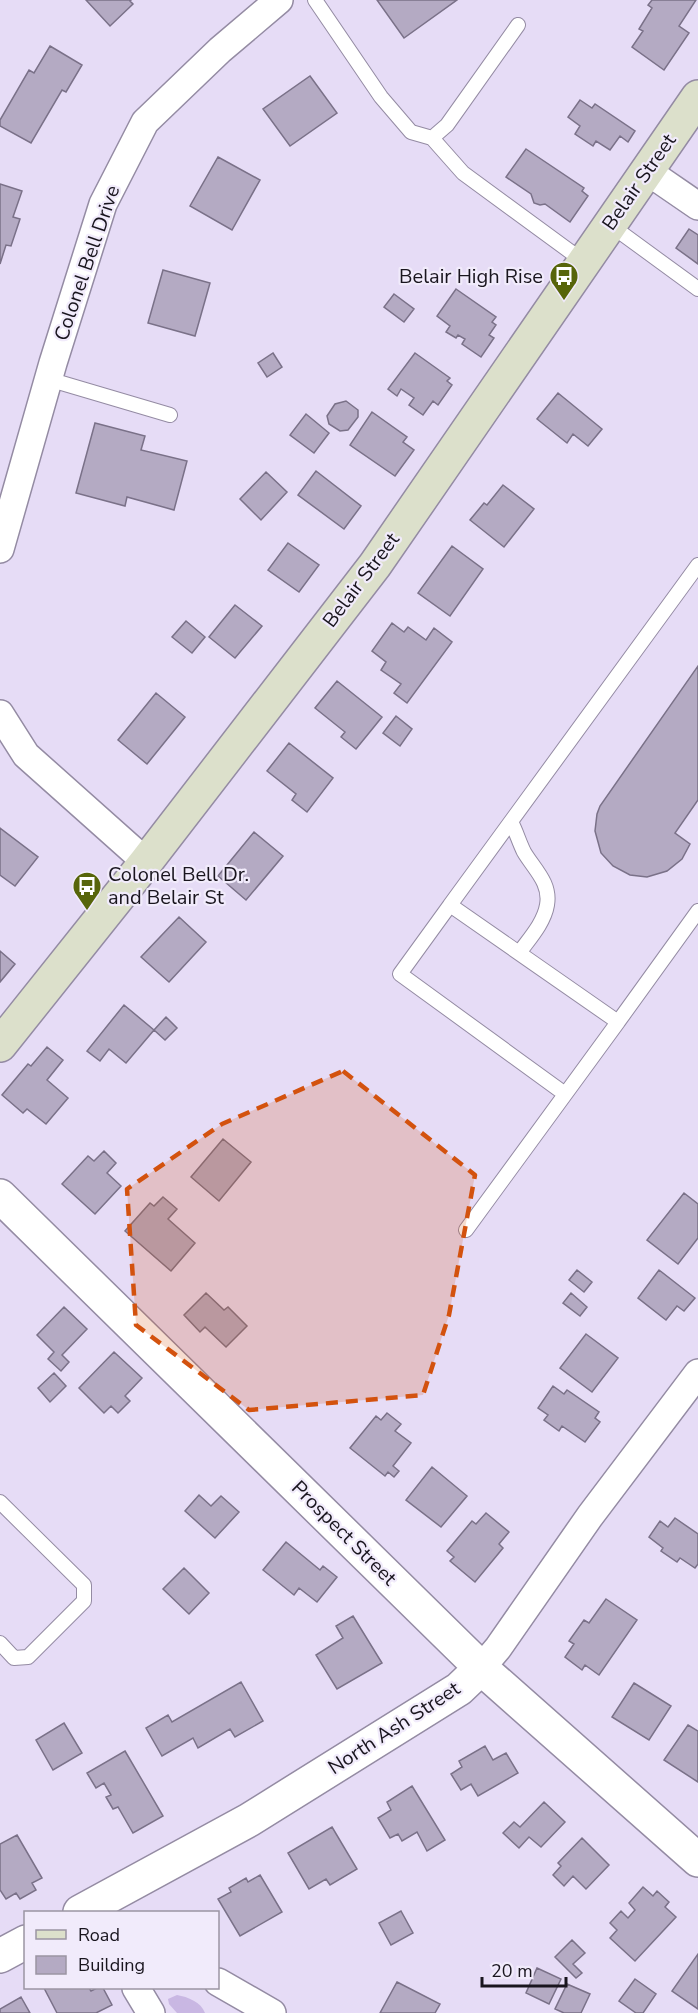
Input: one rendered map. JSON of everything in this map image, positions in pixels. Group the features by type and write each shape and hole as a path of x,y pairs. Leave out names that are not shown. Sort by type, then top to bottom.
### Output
{"main road":[{"name":"Belair Street","path":"0,1045 146,862 375,565 698,97"}],"street":[{"name":"Colonel Bell Drive","path":"0,549 48,379 104,204 145,122 220,50 279,0"},
{"path":"647,171 698,206"},
{"path":"0,714 26,755 146,862"},
{"name":"Prospect Street","path":"0,1196 481,1668 695,1851"},
{"name":"North Ash Street","path":"89,1911 249,1820 459,1689 498,1648 590,1516 698,1373"},
{"path":"0,1956 24,1943"},
{"path":"219,1983 261,2012"},
{"path":"137,1989 151,2013"}],"lane":[{"path":"315,0 381,97 411,132 432,138 463,172 584,261"},
{"path":"432,138 447,125 518,25"},
{"path":"609,224 698,289"},
{"path":"48,379 170,415"},
{"path":"565,1094 400,974 698,565"},
{"path":"512,822 524,852 543,880 548,904 542,920 519,953"},
{"path":"450,905 618,1022"},
{"path":"466,1230 698,911"},
{"path":"0,1502 84,1585 84,1601 28,1657 15,1658 0,1643"}],"highlighted area":[{"path":"343,1071 475,1175 449,1315 423,1395 249,1410 136,1325 127,1189 222,1124"}],"shaded area":[{"path":"177,1995 194,2001 205,2013 177,2013 169,2004 168,1999"}],"building":[{"path":"86,0 131,0 133,4 110,26"},
{"path":"377,0 457,0 404,38"},
{"path":"652,0 696,0 679,26 689,33 664,70 632,47 643,31 639,29 652,8 648,5"},
{"path":"50,46 82,65 66,92 62,90 31,143 0,126 0,120 29,70 34,73"},
{"path":"310,76 337,113 290,146 263,109"},
{"path":"580,100 592,108 595,104 635,131 628,142 620,136 610,150 596,141 593,146 575,134 580,126 568,117"},
{"path":"526,149 584,188 582,191 588,196 570,222 545,204 534,203 531,194 506,177"},
{"path":"218,157 260,180 232,230 190,206"},
{"path":"0,184 22,191 13,217 20,219 11,246 6,245 0,264"},
{"path":"689,229 698,235 698,264 676,248"},
{"path":"163,270 210,283 195,336 148,323"},
{"path":"456,289 496,317 492,322 496,325 489,335 494,338 481,357 462,344 465,339 458,335 456,338 446,332 450,326 437,316"},
{"path":"394,294 414,309 404,322 384,307"},
{"path":"273,353 282,367 267,377 258,363"},
{"path":"415,353 450,378 447,381 452,385 438,405 433,401 423,415 409,405 414,398 401,389 397,396 388,389"},
{"path":"558,393 602,429 588,446 573,434 567,443 537,419"},
{"path":"346,401 358,410 358,417 348,430 340,431 329,424 327,416 335,404"},
{"path":"372,412 407,437 403,442 414,450 395,476 350,445"},
{"path":"306,414 329,433 314,453 290,435"},
{"path":"95,423 145,436 141,450 187,461 174,510 127,497 125,506 76,493"},
{"path":"316,471 361,506 344,529 298,495"},
{"path":"266,472 287,492 261,520 240,499"},
{"path":"503,485 534,509 504,547 470,520 484,503 487,505"},
{"path":"288,543 319,565 299,592 268,570"},
{"path":"452,546 483,569 450,616 418,593"},
{"path":"235,605 262,626 235,658 209,637"},
{"path":"186,621 205,637 192,653 172,637"},
{"path":"392,623 404,632 408,627 426,640 434,628 452,642 407,703 394,693 401,684 381,670 386,662 372,651"},
{"path":"698,666 698,800 675,833 690,844 682,859 667,871 647,877 630,875 613,866 601,853 595,831 597,814 600,806"},
{"path":"337,681 382,717 356,749 341,737 345,732 315,708"},
{"path":"156,693 185,717 147,764 118,740"},
{"path":"396,716 412,729 400,746 383,733"},
{"path":"289,743 333,778 307,812 292,800 296,794 267,771"},
{"path":"0,828 38,857 15,886 0,875"},
{"path":"254,832 283,856 246,900 218,876"},
{"path":"179,917 206,942 169,982 141,957"},
{"path":"0,951 15,964 0,982"},
{"path":"124,1005 154,1030 126,1063 109,1049 100,1061 87,1051"},
{"path":"166,1017 177,1028 165,1040 154,1030"},
{"path":"47,1047 63,1060 47,1080 68,1098 46,1124 27,1109 23,1113 2,1095 28,1064 31,1066"},
{"path":"223,1139 251,1162 219,1201 191,1177"},
{"path":"104,1151 116,1163 107,1173 121,1186 95,1214 62,1184 88,1156 94,1161"},
{"path":"684,1193 698,1204 698,1238 678,1264 647,1240"},
{"path":"163,1197 177,1209 168,1219 195,1243 171,1271 125,1231 150,1203 154,1206"},
{"path":"577,1270 592,1282 584,1292 569,1280"},
{"path":"659,1270 695,1298 684,1311 677,1306 666,1320 638,1298"},
{"path":"206,1293 224,1310 228,1307 247,1326 226,1347 205,1327 200,1332 184,1315"},
{"path":"571,1293 587,1307 580,1316 563,1303"},
{"path":"64,1307 87,1329 62,1355 69,1362 61,1371 48,1359 54,1352 37,1335"},
{"path":"586,1334 618,1358 592,1392 560,1368"},
{"path":"114,1352 142,1378 125,1396 130,1401 118,1413 111,1406 104,1413 79,1388"},
{"path":"54,1373 66,1386 50,1402 38,1388"},
{"path":"553,1386 564,1394 567,1390 599,1412 595,1418 600,1422 585,1442 562,1426 559,1431 544,1420 548,1415 538,1408"},
{"path":"387,1413 401,1424 395,1431 411,1443 393,1466 399,1471 394,1477 388,1472 385,1476 350,1448 376,1416 381,1420"},
{"path":"432,1467 467,1496 441,1527 406,1500"},
{"path":"199,1495 211,1506 221,1496 239,1512 215,1538 185,1511"},
{"path":"486,1513 509,1532 499,1544 503,1548 475,1582 450,1561 454,1557 447,1551 472,1521 476,1524"},
{"path":"675,1518 698,1534 698,1564 695,1568 680,1558 677,1562 661,1551 663,1548 649,1537 660,1521 668,1527"},
{"path":"286,1542 320,1570 323,1566 337,1577 317,1602 299,1588 294,1595 263,1570"},
{"path":"184,1568 209,1593 189,1614 163,1589"},
{"path":"606,1599 637,1620 599,1675 585,1665 582,1670 565,1657 574,1644 569,1641 584,1620 589,1623"},
{"path":"353,1616 382,1663 337,1689 316,1655 343,1638 336,1626"},
{"path":"241,1682 263,1721 235,1737 230,1729 198,1748 193,1738 162,1756 146,1728 168,1715 172,1722"},
{"path":"634,1683 671,1706 649,1740 612,1717"},
{"path":"64,1723 82,1753 53,1770 36,1740"},
{"path":"688,1725 698,1731 698,1782 664,1760"},
{"path":"485,1746 493,1760 506,1753 518,1773 478,1796 471,1784 461,1790 451,1774 462,1767 459,1761"},
{"path":"125,1751 163,1816 133,1833 118,1807 113,1809 106,1797 111,1795 104,1783 96,1788 87,1773"},
{"path":"412,1786 445,1840 427,1851 417,1832 402,1841 398,1834 390,1838 378,1818 391,1810 387,1802"},
{"path":"544,1802 565,1822 541,1847 529,1837 519,1848 503,1833 514,1822 520,1827"},
{"path":"332,1827 357,1869 330,1885 326,1879 309,1889 288,1853"},
{"path":"17,1835 42,1878 32,1883 36,1890 20,1899 16,1893 6,1899 0,1890 0,1844"},
{"path":"582,1838 609,1865 586,1889 573,1876 564,1886 553,1875 561,1866 558,1863"},
{"path":"260,1875 282,1912 240,1936 218,1899 231,1892 229,1888 246,1878 248,1882"},
{"path":"643,1887 653,1896 657,1891 669,1902 665,1907 676,1917 635,1961 610,1938 617,1930 610,1923 621,1911 628,1918 635,1910 629,1903"},
{"path":"401,1911 413,1933 391,1945 379,1923"},
{"path":"572,1940 585,1953 573,1964 582,1973 576,1978 555,1957"},
{"path":"698,1954 698,2009 672,1991"},
{"path":"537,1968 561,1979 549,2004 526,1993"},
{"path":"635,1979 656,1994 643,2013 636,2013 619,2001"},
{"path":"397,1982 440,2004 435,2013 380,2013"},
{"path":"567,1984 590,1994 581,2013 564,2013 555,2009"},
{"path":"45,1989 90,1989 91,1991 104,1989 112,2005 96,2013 57,2013"},
{"path":"21,1997 30,2013 0,2013 0,2009"}],"place":[{"name":"Belair High Rise","path":"564,302"},
{"name":"Colonel Bell Dr. and Belair St","path":"87,912"}]}
